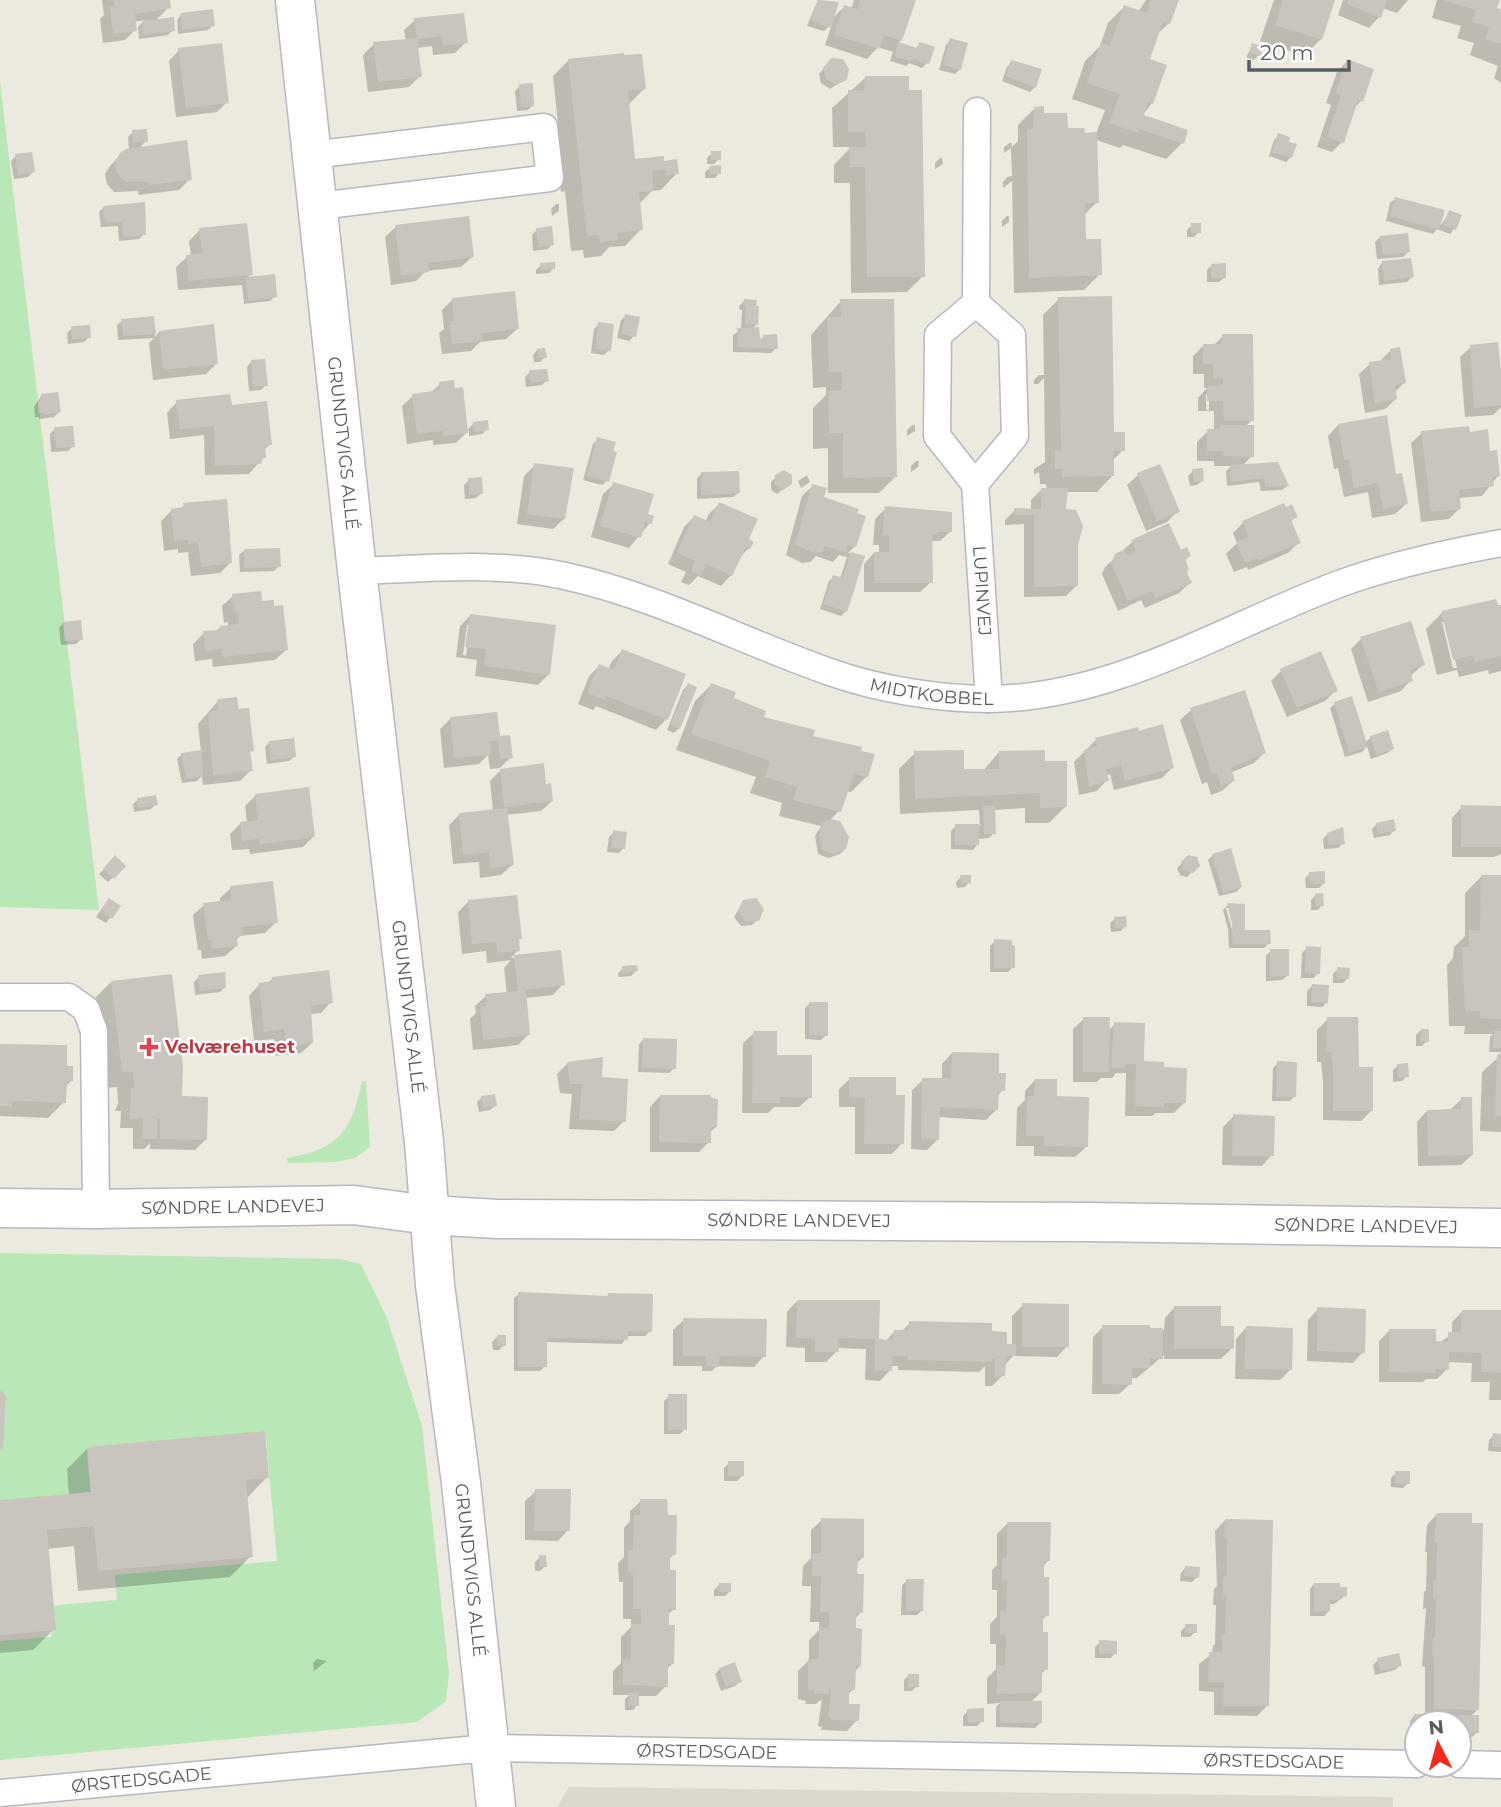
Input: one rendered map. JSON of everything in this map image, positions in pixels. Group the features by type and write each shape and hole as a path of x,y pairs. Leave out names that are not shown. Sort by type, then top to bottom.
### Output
{"street":[{"name":"GRUNDTVIGS ALLÉ","path":"295,0 357,571 421,1117 435,1286 461,1483 496,1807"},
{"path":"975,303 1012,335 1015,436 975,484 937,436 937,411 938,335 975,303 977,111"},
{"path":"312,155 544,127 550,178 319,206"},
{"name":"LUPINVEJ","path":"975,484 989,699"},
{"name":"MIDTKOBBEL","path":"357,571 498,567 565,576 646,599 832,673 911,692 989,699 1066,691 1149,666 1340,584 1418,561 1501,543"},
{"path":"0,997 69,997 86,1009 94,1031 96,1209"},
{"name":"SØNDRE LANDEVEJ","path":"0,1208 354,1205 429,1215 497,1219 1089,1222 1501,1228"},
{"name":"ØRSTEDSGADE","path":"0,1793 489,1748 1403,1764"},
{"path":"1473,1765 1501,1765"}],"shaded area":[{"path":"569,1787 1393,1797 1393,1807 557,1807"}],"green space":[{"path":"0,82 99,910 0,907"},
{"path":"362,1081 366,1082 370,1147 355,1158 336,1162 288,1163 287,1158 319,1150 340,1135 353,1113"},
{"path":"0,1253 341,1259 361,1264 387,1318 422,1426 449,1674 446,1701 417,1722 0,1760 0,1641 52,1637 49,1606 117,1600 115,1575 277,1561 266,1437 87,1453 91,1498 0,1506"}],"building":[{"path":"113,0 170,0 171,8 135,14 137,31 113,34 110,7 114,6"},
{"path":"818,0 839,2 831,28 811,21"},
{"path":"860,0 916,0 902,41 884,35 879,49 834,35 844,5 858,9"},
{"path":"1151,0 1179,0 1170,24 1163,22 1150,59 1167,65 1153,104 1148,102 1144,115 1188,130 1184,144 1139,129 1138,133 1109,123 1120,94 1087,83 1101,43 1110,46 1124,5 1147,13"},
{"path":"1283,0 1335,0 1322,40 1275,25"},
{"path":"1349,0 1387,0 1381,18 1347,4"},
{"path":"1444,0 1500,0 1497,8 1501,9 1501,44 1485,39 1489,27 1472,22 1476,10"},
{"path":"213,9 215,26 182,30 181,13"},
{"path":"464,13 468,43 443,46 442,36 417,39 422,77 378,82 373,42 417,38 414,18"},
{"path":"174,17 175,31 143,35 142,21"},
{"path":"950,38 968,43 961,70 943,65"},
{"path":"898,42 917,48 919,42 935,47 929,64 894,56"},
{"path":"222,43 229,103 186,108 178,48"},
{"path":"1252,43 1263,47 1261,56 1249,52"},
{"path":"624,53 642,54 646,89 628,91 635,159 664,156 664,161 677,159 679,174 666,175 665,169 652,171 654,191 639,192 643,230 617,233 618,240 600,243 599,235 587,236 568,59"},
{"path":"831,58 843,59 849,69 847,80 836,85 826,79 823,68"},
{"path":"1347,59 1374,69 1363,102 1358,100 1344,143 1327,137 1341,95 1336,93"},
{"path":"1011,60 1042,69 1036,88 1006,76"},
{"path":"865,76 909,76 909,90 922,90 925,277 867,277 865,167 850,167 849,147 866,147 865,132 848,132 848,90 864,90"},
{"path":"533,83 534,106 521,107 519,84"},
{"path":"1044,106 1044,113 1067,113 1068,128 1085,128 1084,133 1097,132 1099,203 1085,203 1086,239 1101,239 1102,275 1029,278 1027,129 1033,129 1034,107"},
{"path":"147,129 148,142 133,143 132,130"},
{"path":"1278,133 1290,137 1289,142 1297,144 1292,158 1272,152"},
{"path":"187,140 192,180 149,185 148,182 125,182 117,173 115,162 126,149"},
{"path":"711,151 721,151 721,160 711,160"},
{"path":"32,152 35,172 18,175 15,154"},
{"path":"721,165 721,174 710,174 709,166"},
{"path":"1395,197 1445,210 1439,230 1390,216"},
{"path":"145,202 146,235 123,237 122,222 105,223 103,206"},
{"path":"1449,210 1462,215 1456,230 1443,225"},
{"path":"469,216 474,257 428,263 429,272 401,275 395,225"},
{"path":"247,223 253,275 189,281 186,255 202,253 199,228"},
{"path":"1191,223 1201,223 1201,233 1191,233"},
{"path":"552,226 554,245 538,247 536,228"},
{"path":"1408,233 1410,252 1382,255 1380,236"},
{"path":"1411,258 1414,277 1384,281 1382,261"},
{"path":"555,262 555,269 540,270 540,263"},
{"path":"1226,263 1226,278 1211,278 1211,264"},
{"path":"275,274 277,297 248,301 246,277"},
{"path":"515,291 519,329 482,333 483,341 452,344 449,321 454,321 452,298"},
{"path":"1112,296 1114,432 1125,432 1125,451 1114,451 1114,476 1062,477 1062,469 1055,469 1055,450 1061,450 1058,297"},
{"path":"744,299 757,300 758,325 745,324"},
{"path":"840,299 894,299 897,477 843,478 843,433 829,433 828,391 842,390 842,372 829,372 827,317 841,317"},
{"path":"625,314 640,317 636,337 621,334"},
{"path":"154,316 156,334 123,336 121,319"},
{"path":"598,322 614,324 611,351 595,349"},
{"path":"214,324 218,364 163,370 159,331"},
{"path":"90,325 91,338 72,340 71,326"},
{"path":"759,327 760,338 763,339 763,335 777,334 778,349 738,347 737,328"},
{"path":"1222,334 1253,334 1254,421 1224,421 1223,401 1207,401 1207,386 1223,385 1223,379 1213,379 1213,364 1203,364 1203,344 1222,344"},
{"path":"1498,342 1501,405 1474,408 1470,345"},
{"path":"1400,347 1406,383 1395,385 1397,399 1375,403 1369,362 1391,359 1390,349"},
{"path":"545,348 547,358 538,358 537,349"},
{"path":"265,359 268,386 253,387 251,360"},
{"path":"547,369 549,381 531,383 529,370"},
{"path":"454,380 455,388 463,387 468,433 443,436 443,431 417,434 412,394 440,390 439,382"},
{"path":"58,392 61,412 44,415 39,413 38,401 41,401 41,394"},
{"path":"230,394 232,405 267,401 272,445 265,445 266,458 263,458 261,464 215,466 214,426 180,429 176,400"},
{"path":"1387,415 1396,474 1402,473 1408,504 1383,509 1378,483 1354,488 1349,459 1344,460 1338,424"},
{"path":"488,420 489,430 474,432 473,422"},
{"path":"1220,425 1254,425 1254,457 1223,456 1224,451 1207,451 1207,429 1220,429"},
{"path":"73,426 75,447 56,448 54,427"},
{"path":"1469,426 1470,432 1488,429 1490,451 1497,450 1500,476 1493,477 1494,486 1459,490 1461,509 1431,512 1421,431"},
{"path":"597,437 616,442 613,451 617,452 609,482 587,476"},
{"path":"1278,462 1289,486 1265,487 1264,478 1231,482 1230,465"},
{"path":"534,463 574,468 565,519 527,514"},
{"path":"1160,464 1180,512 1157,521 1137,473"},
{"path":"1203,468 1204,481 1194,482 1192,469"},
{"path":"784,470 792,475 792,484 783,490 775,485 775,475"},
{"path":"739,471 740,493 701,495 701,472"},
{"path":"482,477 483,494 469,495 468,478"},
{"path":"613,482 654,494 648,514 654,516 652,524 645,522 641,538 600,526"},
{"path":"812,484 827,488 824,497 859,509 857,513 866,516 856,547 848,545 845,552 825,546 823,552 813,553 795,544"},
{"path":"1041,488 1068,488 1066,509 1076,510 1083,526 1078,545 1078,586 1034,587 1034,515 1014,515 1014,508 1041,509"},
{"path":"227,499 232,563 201,567 198,542 188,544 188,540 174,541 171,509 184,507 183,503"},
{"path":"719,502 758,519 749,539 754,542 750,549 746,547 732,576 706,564 701,576 691,571 695,561 677,553 694,515 710,522"},
{"path":"1284,503 1286,507 1292,504 1298,517 1291,520 1301,543 1245,563 1236,542 1249,537 1242,521"},
{"path":"885,506 952,512 952,532 932,534 933,583 874,583 874,552 889,552 889,535 882,536"},
{"path":"1169,523 1181,550 1187,547 1191,556 1185,559 1189,570 1186,571 1192,583 1155,599 1152,591 1128,601 1111,563 1115,554 1123,550 1129,555 1136,552 1131,540"},
{"path":"280,548 281,567 244,568 244,549"},
{"path":"851,552 865,556 847,612 823,604 833,575 842,578"},
{"path":"261,591 262,601 274,600 274,606 283,605 288,650 223,657 222,649 205,651 203,631 220,630 220,626 239,624 238,613 234,613 232,594"},
{"path":"1496,599 1498,605 1501,605 1501,656 1474,662 1473,655 1453,660 1441,611"},
{"path":"470,614 556,625 550,675 484,666 486,649 465,647"},
{"path":"81,620 83,640 65,641 63,622"},
{"path":"1411,621 1425,665 1410,670 1413,681 1379,692 1360,637"},
{"path":"622,649 686,674 668,720 606,696 605,700 587,693 599,664 614,670"},
{"path":"1321,651 1338,691 1297,708 1280,669"},
{"path":"688,683 697,687 680,729 670,725"},
{"path":"711,683 736,692 734,698 766,711 764,717 815,730 813,736 862,747 861,751 875,754 868,777 854,774 841,812 793,800 797,787 765,777 770,761 691,734"},
{"path":"1245,690 1266,753 1231,768 1235,781 1221,786 1217,773 1212,774 1190,708"},
{"path":"1352,696 1368,747 1349,753 1334,702"},
{"path":"237,697 239,709 249,708 254,751 250,751 253,771 213,775 208,712 218,710 217,699"},
{"path":"497,712 500,736 510,735 513,758 500,759 498,740 490,741 491,755 454,758 450,717"},
{"path":"1163,724 1174,768 1125,781 1121,765 1106,769 1109,781 1089,786 1084,750 1097,746 1095,738 1138,727 1139,731"},
{"path":"1388,730 1394,749 1376,755 1370,736"},
{"path":"294,738 296,757 271,760 269,741"},
{"path":"202,750 203,777 187,779 181,753"},
{"path":"964,750 964,769 999,769 999,751 1045,750 1045,761 1067,761 1067,807 1040,808 1040,793 915,799 914,751"},
{"path":"544,763 546,784 551,783 553,801 504,807 500,769"},
{"path":"309,787 315,837 260,844 259,839 242,841 240,822 258,820 255,794"},
{"path":"156,795 158,805 138,808 137,798"},
{"path":"1461,805 1501,806 1501,847 1461,847"},
{"path":"983,806 995,806 996,834 984,834"},
{"path":"507,808 514,865 490,868 489,852 463,855 459,813"},
{"path":"831,819 840,821 849,837 846,849 834,854 822,850 819,830 823,822"},
{"path":"1394,819 1396,831 1378,834 1376,823"},
{"path":"955,824 979,824 979,845 955,845"},
{"path":"1343,827 1345,844 1328,845 1327,833"},
{"path":"613,830 627,832 625,849 611,848"},
{"path":"1231,848 1242,887 1223,893 1212,854"},
{"path":"115,855 126,866 114,879 103,869"},
{"path":"1188,855 1197,857 1200,866 1193,873 1184,871 1181,862"},
{"path":"1325,871 1325,884 1310,884 1309,872"},
{"path":"960,875 971,875 971,883 961,884"},
{"path":"1481,875 1501,875 1501,1019 1480,1018 1480,1011 1465,1011 1462,947 1469,947 1469,930 1480,930"},
{"path":"273,881 278,923 241,927 242,936 237,937 238,946 212,949 211,940 208,940 203,903 231,900 230,886"},
{"path":"1323,893 1324,906 1315,906 1315,894"},
{"path":"517,895 522,939 519,939 520,951 497,953 496,942 472,944 468,900"},
{"path":"109,898 121,906 112,919 100,911"},
{"path":"756,898 764,909 759,921 746,922 738,911 743,900"},
{"path":"1227,903 1245,904 1245,930 1270,930 1271,944 1233,944"},
{"path":"1126,916 1127,927 1115,928 1114,917"},
{"path":"994,939 1012,940 1012,945 1015,946 1015,968 994,968"},
{"path":"1306,946 1321,947 1320,974 1305,973"},
{"path":"1270,949 1289,949 1289,976 1270,977"},
{"path":"561,950 565,985 526,990 530,1035 483,1040 480,1006 486,1006 485,994 518,991 514,955"},
{"path":"637,965 638,971 623,973 622,966"},
{"path":"1337,967 1350,968 1349,979 1337,979"},
{"path":"329,970 333,1003 311,1006 313,1043 286,1046 284,1029 264,1032 259,983 272,981 272,977"},
{"path":"225,972 226,988 200,991 198,975"},
{"name":"Velværehuset","path":"172,974 183,1066 182,1096 208,1097 207,1140 160,1139 160,1119 157,1119 157,1139 142,1139 143,1118 130,1119 133,1072 122,1072 111,981"},
{"path":"1312,984 1329,985 1328,1003 1311,1002"},
{"path":"809,1002 828,1002 828,1036 809,1035"},
{"path":"1083,1017 1110,1017 1109,1072 1083,1072"},
{"path":"1327,1017 1358,1017 1359,1067 1373,1067 1373,1111 1333,1111 1331,1052 1326,1052"},
{"path":"1114,1022 1145,1023 1144,1061 1164,1062 1164,1067 1187,1068 1186,1103 1164,1103 1164,1107 1135,1106 1136,1064 1111,1068"},
{"path":"1421,1029 1429,1029 1429,1042 1420,1041"},
{"path":"753,1031 777,1031 777,1055 812,1055 812,1098 780,1097 780,1103 752,1103"},
{"path":"1494,1031 1501,1031 1501,1048 1493,1048"},
{"path":"643,1038 677,1039 676,1069 642,1068"},
{"path":"0,1044 67,1045 67,1066 73,1066 73,1081 67,1081 66,1103 13,1101 12,1107 0,1106"},
{"path":"952,1052 999,1053 999,1073 1006,1073 1005,1091 999,1091 998,1110 940,1107 939,1140 921,1139 922,1078 951,1078"},
{"path":"1497,1054 1501,1055 1501,1116 1495,1116"},
{"path":"603,1057 602,1077 628,1079 626,1122 579,1119 582,1084 570,1084 567,1062"},
{"path":"1277,1061 1297,1062 1296,1097 1276,1097"},
{"path":"1408,1063 1409,1077 1398,1078 1397,1064"},
{"path":"849,1077 896,1077 896,1095 905,1095 904,1144 864,1144 865,1098 849,1097"},
{"path":"1035,1079 1057,1079 1057,1096 1089,1097 1088,1147 1044,1146 1044,1136 1026,1136 1027,1096 1034,1096"},
{"path":"495,1094 497,1106 483,1108 481,1096"},
{"path":"660,1095 711,1095 711,1098 718,1099 717,1127 711,1127 711,1143 659,1142"},
{"path":"1461,1097 1472,1097 1473,1155 1428,1156 1427,1110 1461,1109"},
{"path":"1233,1114 1275,1116 1274,1156 1232,1156"},
{"path":"518,1292 608,1296 608,1293 653,1294 652,1332 628,1331 628,1340 547,1338 547,1367 518,1367"},
{"path":"797,1300 880,1300 879,1339 893,1341 894,1330 909,1330 909,1321 992,1323 992,1331 1007,1332 1007,1344 1016,1344 1016,1356 1006,1356 1005,1376 995,1377 995,1359 992,1359 992,1362 907,1360 908,1356 893,1356 892,1371 875,1370 875,1339 838,1338 839,1352 815,1352 815,1338 796,1338"},
{"path":"1022,1303 1069,1304 1069,1347 1022,1347"},
{"path":"1174,1306 1221,1306 1221,1326 1234,1326 1234,1349 1174,1349"},
{"path":"1317,1307 1366,1309 1365,1353 1317,1351"},
{"path":"1462,1310 1501,1310 1501,1373 1481,1372 1482,1353 1449,1352 1449,1370 1436,1369 1435,1373 1389,1372 1389,1329 1436,1329 1436,1341 1448,1342 1448,1332 1461,1332"},
{"path":"683,1318 767,1319 766,1357 719,1356 719,1367 706,1366 706,1356 683,1356"},
{"path":"1102,1325 1150,1325 1150,1328 1163,1328 1163,1359 1150,1359 1150,1368 1132,1368 1132,1385 1102,1384"},
{"path":"1246,1326 1293,1328 1292,1370 1244,1369"},
{"path":"497,1335 506,1335 506,1346 497,1346"},
{"path":"0,1390 6,1396 3,1447 0,1450"},
{"path":"668,1394 687,1394 687,1430 668,1430"},
{"path":"265,1431 269,1478 246,1480 253,1557 98,1571 94,1526 47,1530 56,1630 0,1635 0,1500 91,1492 87,1447"},
{"path":"1493,1433 1501,1434 1501,1447 1492,1447"},
{"path":"728,1461 744,1461 744,1476 728,1476"},
{"path":"1395,1471 1410,1471 1410,1484 1395,1483"},
{"path":"535,1489 571,1489 570,1531 534,1531"},
{"path":"640,1499 667,1499 668,1515 677,1515 676,1555 670,1555 670,1570 676,1570 676,1610 669,1609 669,1625 675,1625 674,1664 668,1664 668,1687 623,1685 623,1659 631,1659 631,1624 641,1624 641,1609 633,1609 633,1573 628,1572 628,1550 633,1550 634,1515 640,1515"},
{"path":"1437,1513 1472,1513 1472,1523 1483,1523 1479,1710 1434,1709 1432,1656 1436,1599 1433,1599 1433,1580 1436,1580 1437,1542 1434,1542"},
{"path":"821,1518 864,1519 864,1558 858,1558 857,1574 864,1574 863,1613 856,1613 856,1628 862,1629 861,1667 856,1666 855,1690 849,1690 849,1704 860,1704 859,1721 831,1720 831,1717 828,1717 831,1689 828,1689 829,1694 815,1694 815,1691 808,1689 808,1659 819,1659 819,1627 829,1628 829,1612 820,1612 821,1576 812,1576 812,1554 821,1553"},
{"path":"1225,1519 1273,1520 1269,1706 1223,1706 1224,1682 1208,1682 1209,1652 1222,1652 1222,1634 1225,1634"},
{"path":"1007,1522 1051,1522 1050,1561 1044,1561 1044,1577 1049,1577 1049,1616 1043,1616 1043,1632 1048,1632 1048,1670 1042,1670 1042,1693 997,1694 997,1665 1005,1666 1006,1634 1000,1635 1000,1611 1006,1612 1007,1580 1002,1580 1002,1558 1007,1558"},
{"path":"539,1555 546,1555 547,1567 539,1567"},
{"path":"1185,1566 1200,1567 1199,1578 1184,1576"},
{"path":"906,1579 924,1579 923,1611 906,1611"},
{"path":"719,1583 731,1583 731,1592 718,1592"},
{"path":"1314,1583 1340,1583 1340,1587 1347,1587 1347,1596 1340,1597 1340,1600 1330,1600 1330,1611 1314,1612"},
{"path":"1185,1624 1197,1624 1197,1633 1185,1633"},
{"path":"1099,1640 1117,1641 1117,1654 1099,1654"},
{"path":"1399,1653 1402,1666 1380,1671 1377,1658"},
{"path":"735,1662 742,1682 726,1687 719,1668"},
{"path":"908,1674 919,1674 919,1687 908,1687"},
{"path":"639,1692 639,1706 629,1706 630,1693"},
{"path":"1000,1701 1042,1701 1042,1723 1000,1723"},
{"path":"984,1708 984,1722 968,1722 967,1709"},
{"path":"1473,1715 1479,1715 1479,1733 1473,1733"}],"place":[{"name":"Velværehuset","path":"149,1047"}]}
